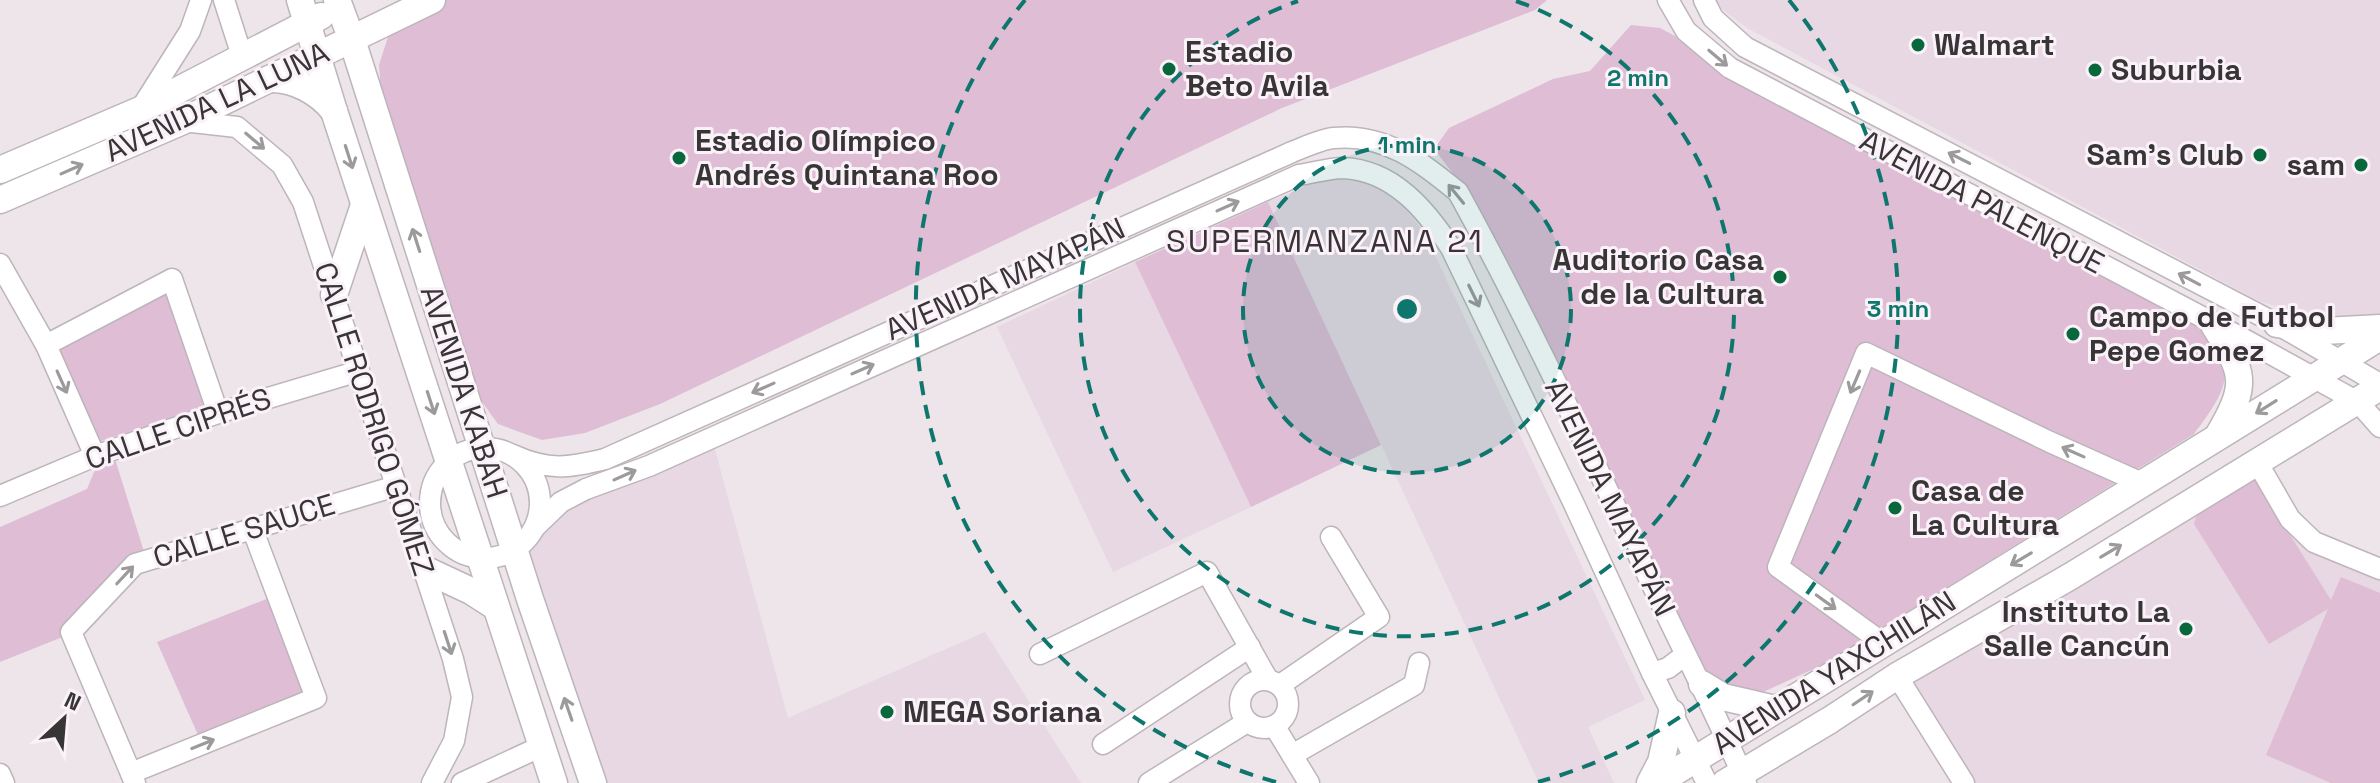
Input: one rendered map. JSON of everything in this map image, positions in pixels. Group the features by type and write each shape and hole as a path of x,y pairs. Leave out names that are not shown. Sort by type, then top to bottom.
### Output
{"main road":[{"path":"253,50 277,28 287,0"},
{"name":"AVENIDA LA LUNA","path":"0,200 183,121 432,0"},
{"name":"AVENIDA LA LUNA","path":"0,170 140,110 253,50 303,11 344,2"},
{"name":"AVENIDA KABAH","path":"344,2 367,89 593,783"},
{"name":"AVENIDA KABAH","path":"303,11 554,783"},
{"path":"367,89 370,58 386,23"},
{"path":"269,79 282,79 306,88 325,99 334,111"},
{"path":"334,295 364,205"},
{"path":"2267,319 2324,331 2380,328"},
{"path":"2214,325 2237,361 2240,382 2235,406 2217,437"},
{"name":"AVENIDA YAXCHILÁN","path":"1657,783 2380,337"},
{"name":"AVENIDA YAXCHILÁN","path":"1745,780 1778,753 1897,676 2071,576 2373,391"},
{"path":"421,559 496,607"},
{"path":"1702,684 1723,697 1775,709"},
{"path":"1811,689 1816,708 1830,720"},
{"path":"1650,783 1661,762 1672,713"}],"street":[{"path":"140,110 190,31 201,0"},
{"path":"224,0 253,50"},
{"name":"AVENIDA PALENQUE","path":"1668,0 1686,31 1730,68 2314,378 2373,391"},
{"name":"AVENIDA PALENQUE","path":"1704,0 1713,18 1745,47 2267,319 2342,361 2373,391"},
{"name":"CALLE RODRIGO GÓMEZ","path":"183,121 237,127 282,165 303,202 421,559 462,697 454,741 432,783"},
{"path":"1885,150 1897,126"},
{"name":"AVENIDA MAYAPÁN","path":"483,448 499,449 550,468 605,459 1292,152 1334,138 1384,142 1422,163 1458,192 1702,684 1745,780"},
{"name":"AVENIDA MAYAPÁN","path":"515,549 561,502 586,489 649,466 1299,175 1341,168 1373,173 1404,192 1429,215 1451,248 1707,783"},
{"path":"0,264 46,345 95,456"},
{"path":"46,345 172,279 218,413"},
{"path":"943,307 953,329"},
{"path":"2240,337 2267,319"},
{"path":"1883,643 1778,567 1866,353 2144,484"},
{"name":"CALLE CIPRÉS","path":"0,496 95,456 218,413 359,371"},
{"path":"2373,391 2380,427"},
{"path":"421,559 432,515 433,487 440,472 450,460 467,451 483,448"},
{"path":"513,455 526,465 540,495 540,511 535,527"},
{"path":"2257,462 2290,519 2314,542 2380,569"},
{"path":"579,465 579,481 586,489"},
{"name":"CALLE SAUCE","path":"133,778 71,632 135,564 396,486"},
{"path":"1573,502 1605,486"},
{"path":"432,515 439,531 460,551 492,557 515,549"},
{"path":"133,778 316,698 252,528"},
{"path":"1309,783 1292,755 1262,726 1240,711 1240,699 1246,688 1256,681 1274,682 1379,617 1331,537"},
{"path":"1040,654 1207,572 1250,647 1289,702 1283,721 1262,726 1149,783"},
{"path":"1103,744 1250,647"},
{"path":"1652,673 1668,668 1685,655"},
{"path":"1292,755 1414,685 1419,663"},
{"path":"1897,676 1964,783"},
{"path":"1262,726 1297,783"},
{"path":"466,781 542,746"},
{"path":"0,774 4,783"},
{"path":"466,781 499,783"}],"shaded area":[{"path":"443,0 1547,0 1535,10 1282,108 660,404 585,433 542,440 498,424 475,392 383,118 379,65 389,34"},
{"path":"1716,0 2380,0 2380,317 2314,318 2259,301 1747,28 1723,10"},
{"path":"1631,25 1660,28 2202,319 2221,352 2225,378 2222,390 2206,417 2194,434 1820,666 1759,694 1727,689 1696,664 1491,231 1475,202 1434,149 1449,128 1553,79 1590,71"},
{"path":"1325,178 1365,182 1396,198 1424,232 1645,700 1588,727 1614,783 1539,783 1268,202"},
{"path":"1268,202 1381,445 1251,507 1135,262"},
{"path":"1135,262 1251,507 1113,572 997,327"},
{"path":"168,288 205,408 101,441 56,348"},
{"path":"711,435 788,718 985,632 1081,783 604,783 521,525"},
{"path":"115,459 145,555 65,636 0,662 0,527 87,489 97,465"},
{"name":"Instituto La Salle Cancún","path":"2252,466 2307,545 2380,575 2380,783 1973,783 1907,683"},
{"path":"2253,476 2331,600 2341,577 2380,593 2380,783 2331,783 2266,755 2328,609 2269,644 2194,524 2198,510"},
{"path":"269,598 304,692 198,735 157,642"}],"place":[{"name":"Walmart","path":"1918,45"},
{"name":"Estadio Beto Avila","path":"1169,69"},
{"name":"Suburbia","path":"2095,70"},
{"name":"Sam's Club","path":"2260,155"},
{"name":"Estadio Olímpico Andrés Quintana Roo","path":"679,158"},
{"name":"sam","path":"2361,165"},
{"name":"Auditorio Casa de la Cultura","path":"1780,277"},
{"name":"Campo de Futbol Pepe Gomez","path":"2073,334"},
{"name":"Casa de La Cultura","path":"1895,508"},
{"name":"Instituto La Salle Cancún","path":"2186,629"},
{"name":"MEGA Soriana","path":"887,712"}],"district":[{"name":"SUPERMANZANA 21","path":"1325,241"}]}
